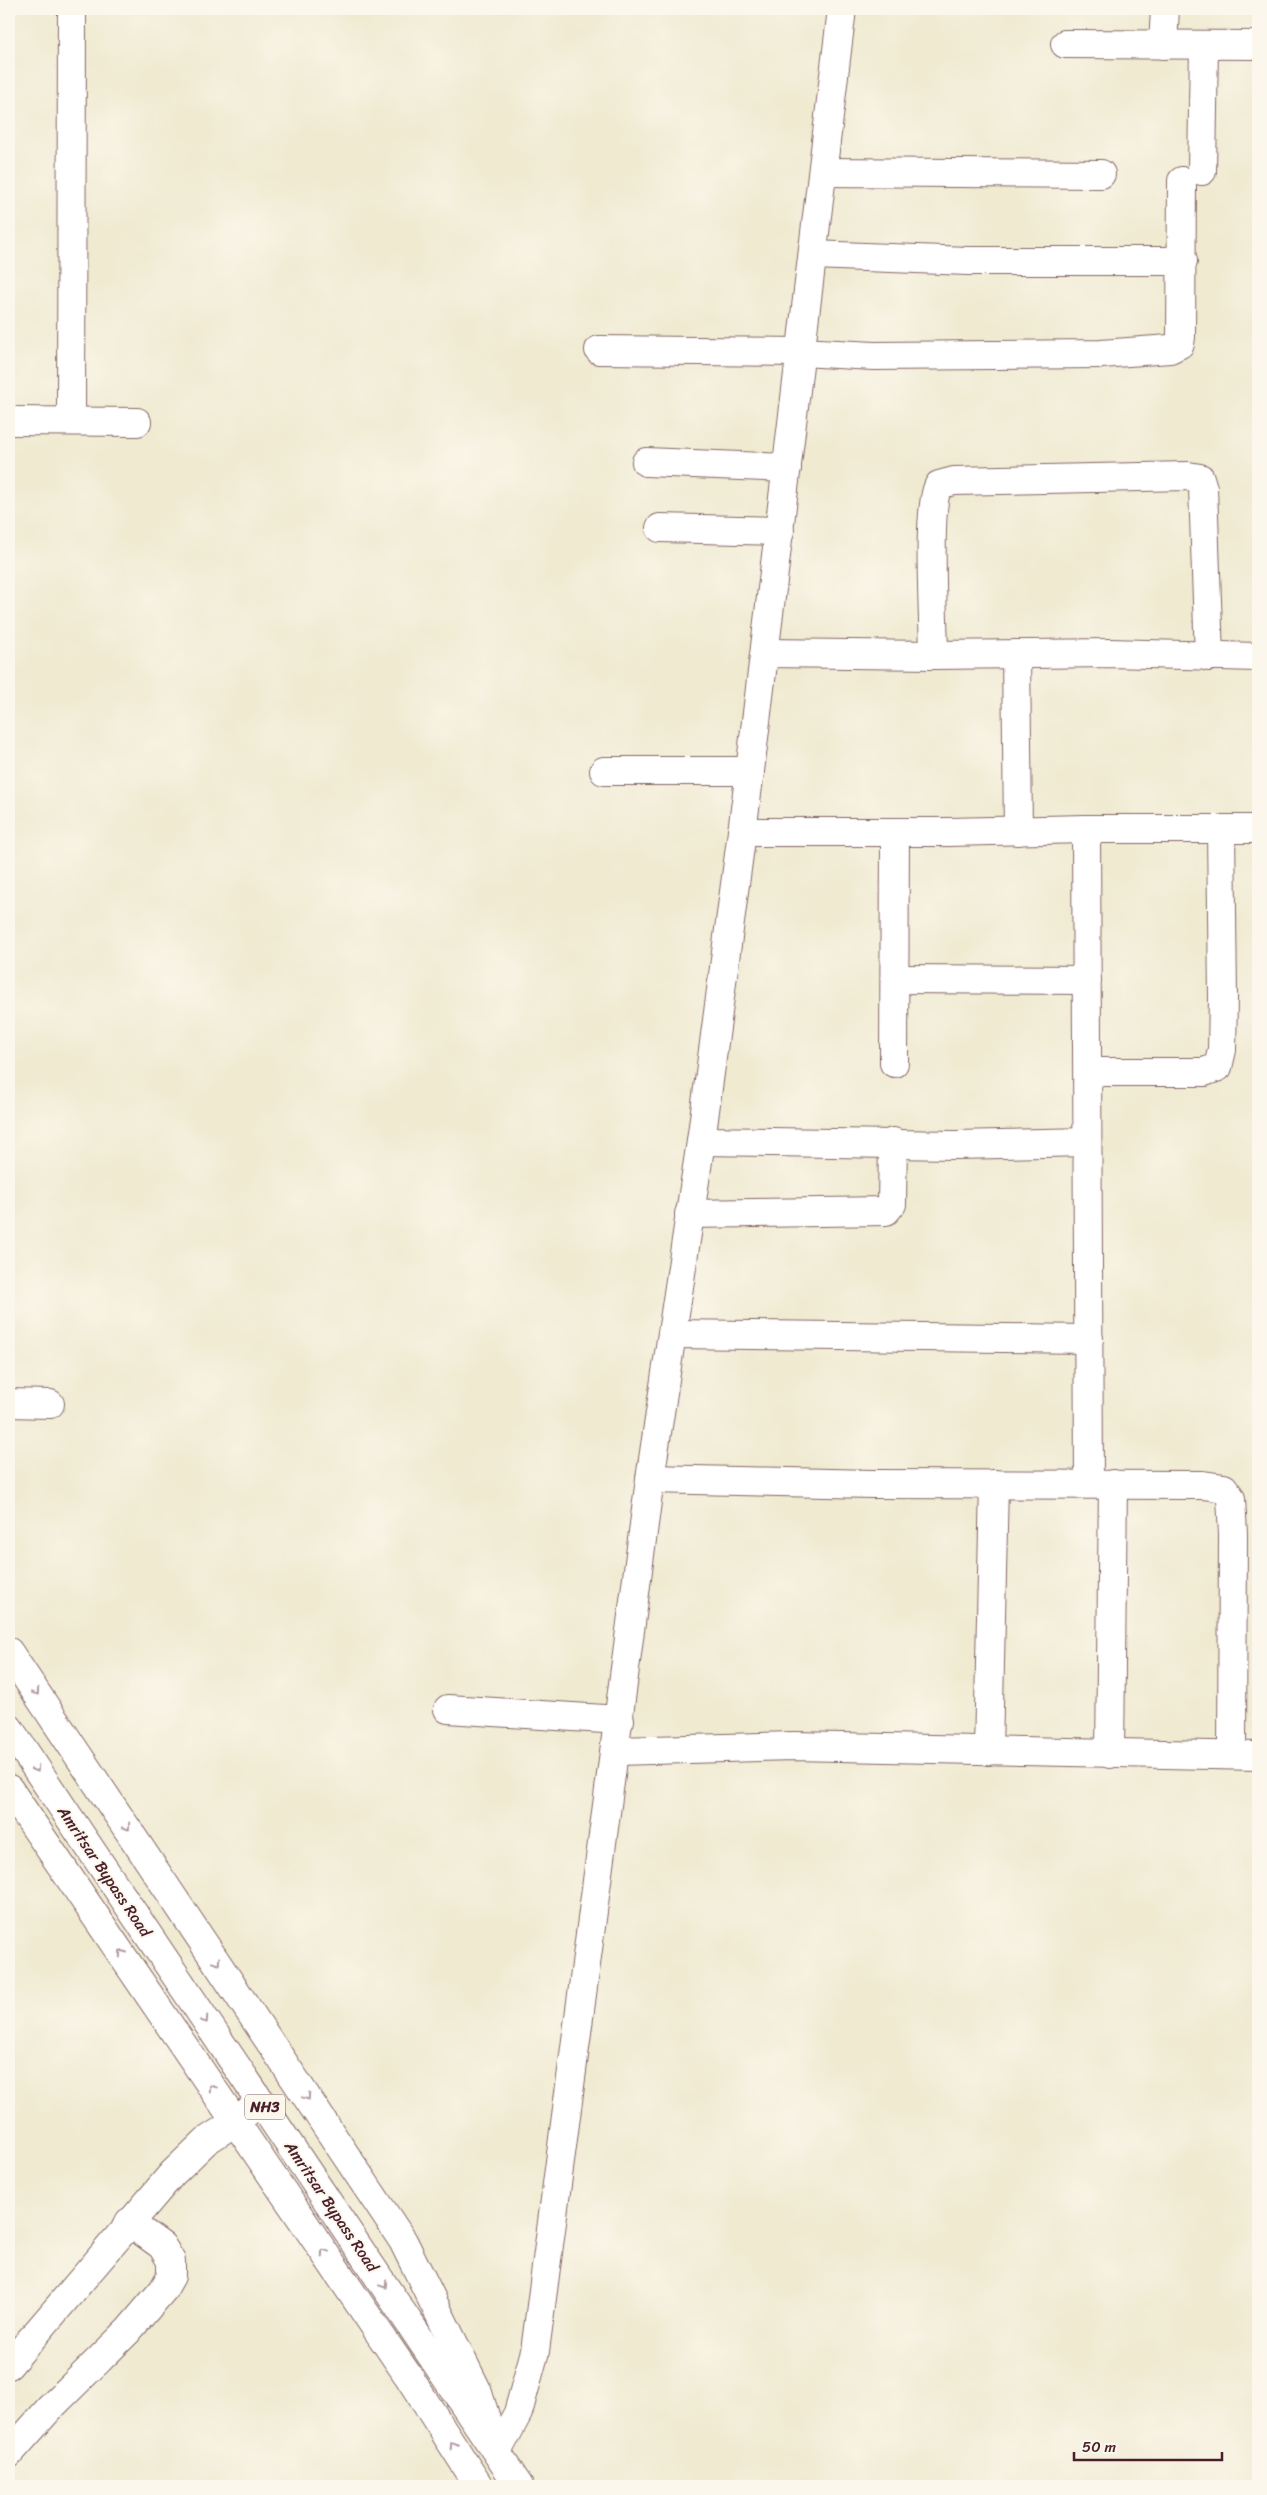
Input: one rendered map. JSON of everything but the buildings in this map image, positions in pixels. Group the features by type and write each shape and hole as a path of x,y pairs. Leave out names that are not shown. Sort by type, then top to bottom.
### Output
{"main road":[{"path":"71,421 72,9"},
{"path":"497,2452 518,2413 534,2351 616,1751 650,1479 701,1142 750,772 842,9"},
{"path":"1163,45 1165,9"},
{"path":"1065,44 1258,45"},
{"path":"599,350 801,352 874,356 1101,354 1170,350 1180,344 1183,261 1204,45"},
{"path":"823,172 1101,174"},
{"path":"813,255 968,261 1183,261"},
{"path":"9,421 137,422"},
{"path":"646,462 787,468"},
{"path":"934,655 932,536 935,493 939,485 947,482 1188,476 1200,478 1203,488 1209,657"},
{"path":"660,528 780,531"},
{"path":"765,653 934,655 1110,653 1258,657"},
{"path":"1016,654 1018,831"},
{"path":"604,772 750,772"},
{"path":"1086,829 1089,1339 1101,1484 1110,1754"},
{"path":"1088,1072 1204,1072 1218,1067 1222,1050 1223,998 1221,829"},
{"path":"742,832 1258,829"},
{"path":"894,1063 895,832"},
{"path":"895,978 1086,980"},
{"path":"701,1142 893,1142 954,1145 1087,1142"},
{"path":"689,1214 886,1211 892,1204 893,1142"},
{"path":"673,1334 1089,1339"},
{"path":"9,1404 50,1404"},
{"path":"616,1751 794,1746 1245,1756 1233,1534 1228,1492 1224,1488 1203,1485 873,1484 650,1479"},
{"path":"988,1751 994,1484"},
{"path":"9,1652 402,2241 477,2390 497,2452"},
{"path":"448,1709 620,1720"},
{"name":"Amritsar Bypass Road","path":"9,1728 519,2486"},
{"name":"Amritsar Bypass Road","path":"9,1789 407,2374 479,2486"},
{"path":"9,2365 172,2174 206,2141 235,2122 261,2101"},
{"path":"9,2454 163,2290 171,2276 171,2261 162,2246 130,2222"}]}
